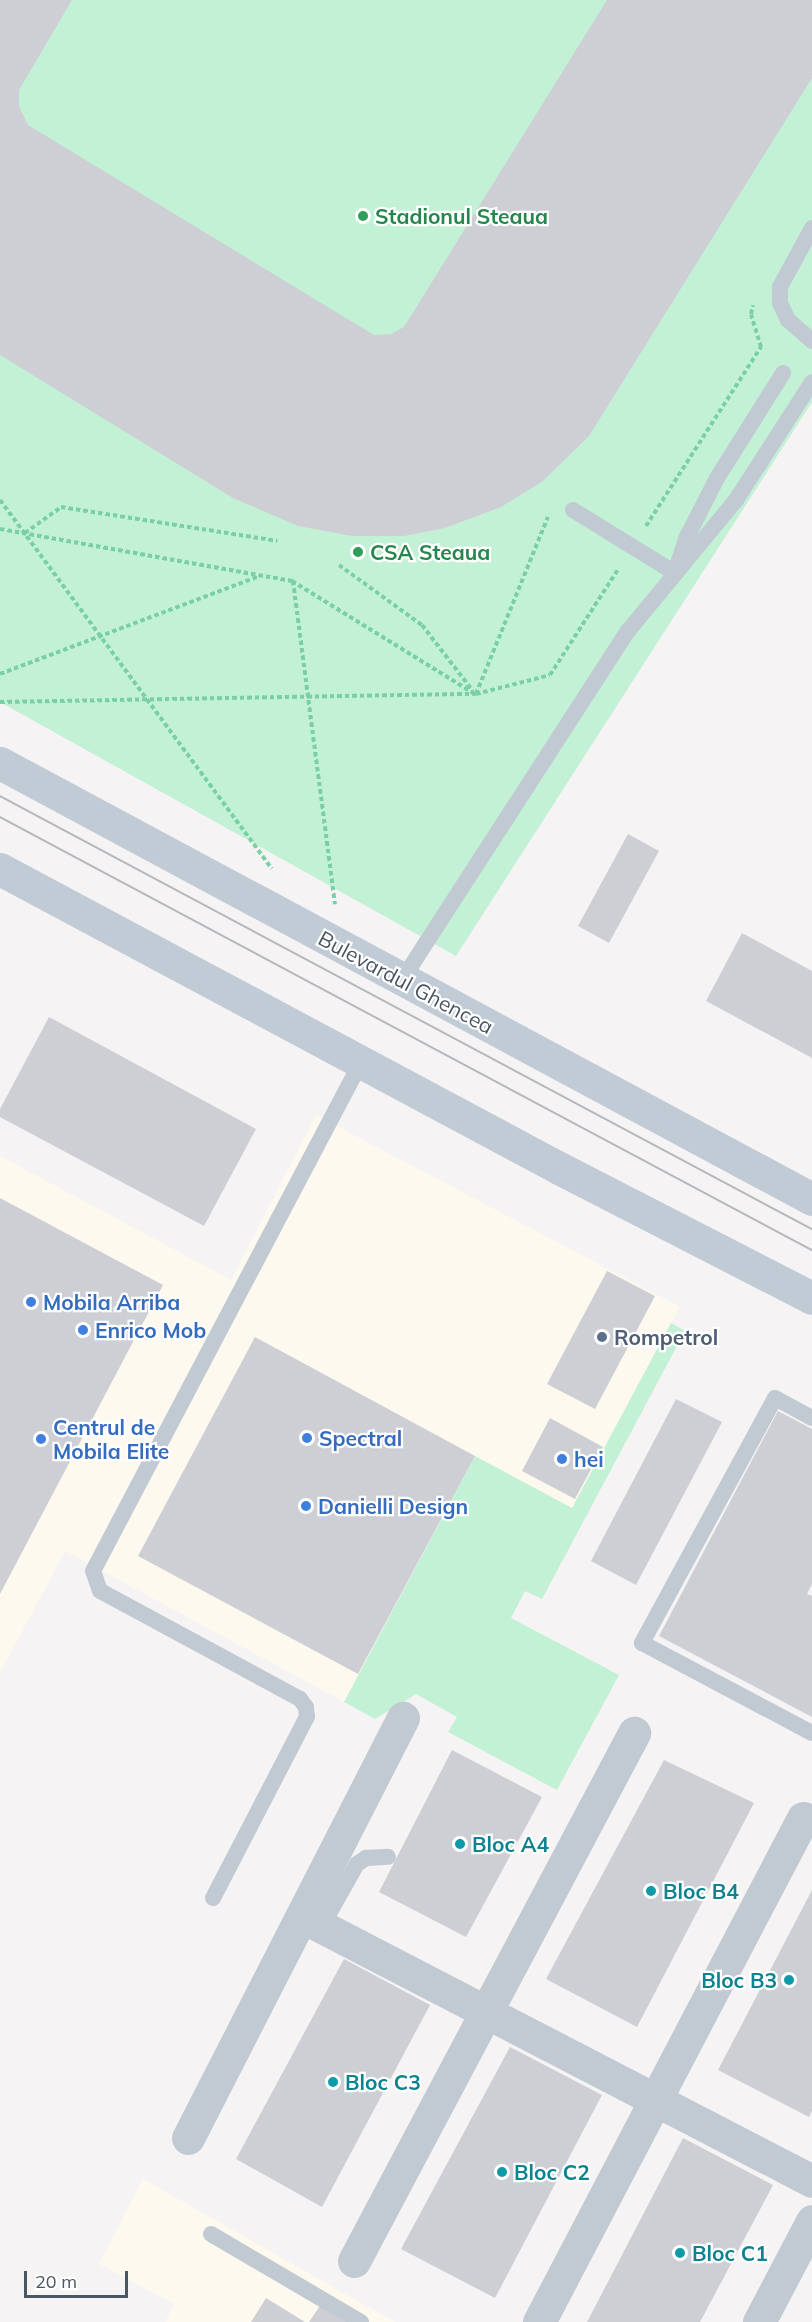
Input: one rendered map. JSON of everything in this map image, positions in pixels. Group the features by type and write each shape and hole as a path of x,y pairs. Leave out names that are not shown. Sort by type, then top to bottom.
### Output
{"main road":[{"name":"Bulevardul Ghencea","path":"0,763 812,1199"},
{"path":"0,869 361,1062 812,1298"}],"street":[{"path":"188,2138 313,1921 403,1718"},
{"path":"354,2261 634,1732"},
{"path":"538,2322 803,1818"},
{"path":"313,1921 812,2181"},
{"path":"759,2322 812,2221"}],"lane":[{"path":"812,228 780,287 780,303 788,320 812,341"},
{"path":"675,573 687,537 712,488 783,373"},
{"path":"402,980 628,631 736,501 812,382"},
{"path":"573,510 675,573"},
{"path":"213,1898 307,1717 306,1707 300,1699 100,1592 93,1571 361,1062"},
{"path":"812,1418 775,1398 642,1643 812,1733"},
{"path":"313,1921 357,1864 366,1858 387,1857"},
{"path":"211,2234 361,2322"}],"path":[{"path":"0,702 476,694 550,675 761,347 751,314 756,294"},
{"path":"0,500 275,873"},
{"path":"24,533 61,507 277,542"},
{"path":"476,694 551,510"},
{"path":"0,529 292,581 476,694"},
{"path":"339,565 422,625 476,694"},
{"path":"0,674 263,575"},
{"path":"292,581 341,946"}],"shaded area":[{"path":"316,1115 680,1307 572,1508 475,1456 344,1702 65,1551 0,1673 0,1156 231,1280"},
{"path":"143,2179 395,2322 165,2322 174,2304 99,2264"}],"green space":[{"name":"CSA Steaua","path":"0,0 812,0 812,402 456,956 0,702"},
{"path":"671,1323 685,1331 542,1599 525,1591 511,1618 619,1675 557,1790 448,1732 457,1717 416,1694 375,1719 344,1702 475,1456 572,1508"}],"building":[{"name":"Stadionul Steaua","path":"0,0 72,0 19,90 19,106 28,125 374,335 391,334 404,327 607,0 812,0 812,78 589,436 543,481 501,507 445,528 404,536 352,536 298,526 233,498 0,355"},
{"path":"628,834 659,851 609,943 578,926"},
{"path":"742,933 812,971 812,1058 706,1001"},
{"path":"49,1017 256,1129 204,1226 0,1117 0,1109"},
{"name":"Centrul de Mobila Elite","path":"0,1198 163,1285 0,1594"},
{"name":"Rompetrol","path":"607,1271 655,1296 595,1409 547,1384"},
{"name":"Danielli Design","path":"255,1337 475,1456 358,1674 138,1556"},
{"path":"676,1399 722,1422 636,1585 591,1561"},
{"path":"778,1411 812,1429 812,1584 807,1594 812,1596 812,1717 659,1636"},
{"name":"hei","path":"550,1418 603,1447 575,1499 522,1471"},
{"name":"Bloc A4","path":"452,1750 542,1797 466,1937 379,1892"},
{"name":"Bloc B4","path":"664,1760 754,1803 637,2027 546,1979"},
{"name":"Bloc B3","path":"812,1890 812,2111 809,2117 718,2070"},
{"name":"Bloc C3","path":"344,1959 430,2005 322,2207 236,2159"},
{"name":"Bloc C2","path":"510,2047 602,2095 495,2298 401,2249"},
{"name":"Bloc C1","path":"683,2138 773,2185 700,2322 587,2322"},
{"path":"266,2298 305,2322 251,2322"},
{"path":"320,2306 346,2322 309,2322"}],"tram line":[{"path":"0,796 812,1229"},
{"path":"0,817 812,1250"}],"place":[{"name":"Stadionul Steaua","path":"363,216"},
{"name":"CSA Steaua","path":"358,552"},
{"name":"Mobila Arriba","path":"31,1302"},
{"name":"Enrico Mob","path":"83,1330"},
{"name":"Rompetrol","path":"602,1337"},
{"name":"Spectral","path":"307,1438"},
{"name":"Centrul de Mobila Elite","path":"41,1439"},
{"name":"hei","path":"562,1459"},
{"name":"Danielli Design","path":"306,1506"},
{"name":"Bloc A4","path":"460,1844"},
{"name":"Bloc B4","path":"651,1891"},
{"name":"Bloc B3","path":"789,1980"},
{"name":"Bloc C3","path":"333,2082"},
{"name":"Bloc C2","path":"502,2172"},
{"name":"Bloc C1","path":"680,2253"}]}
